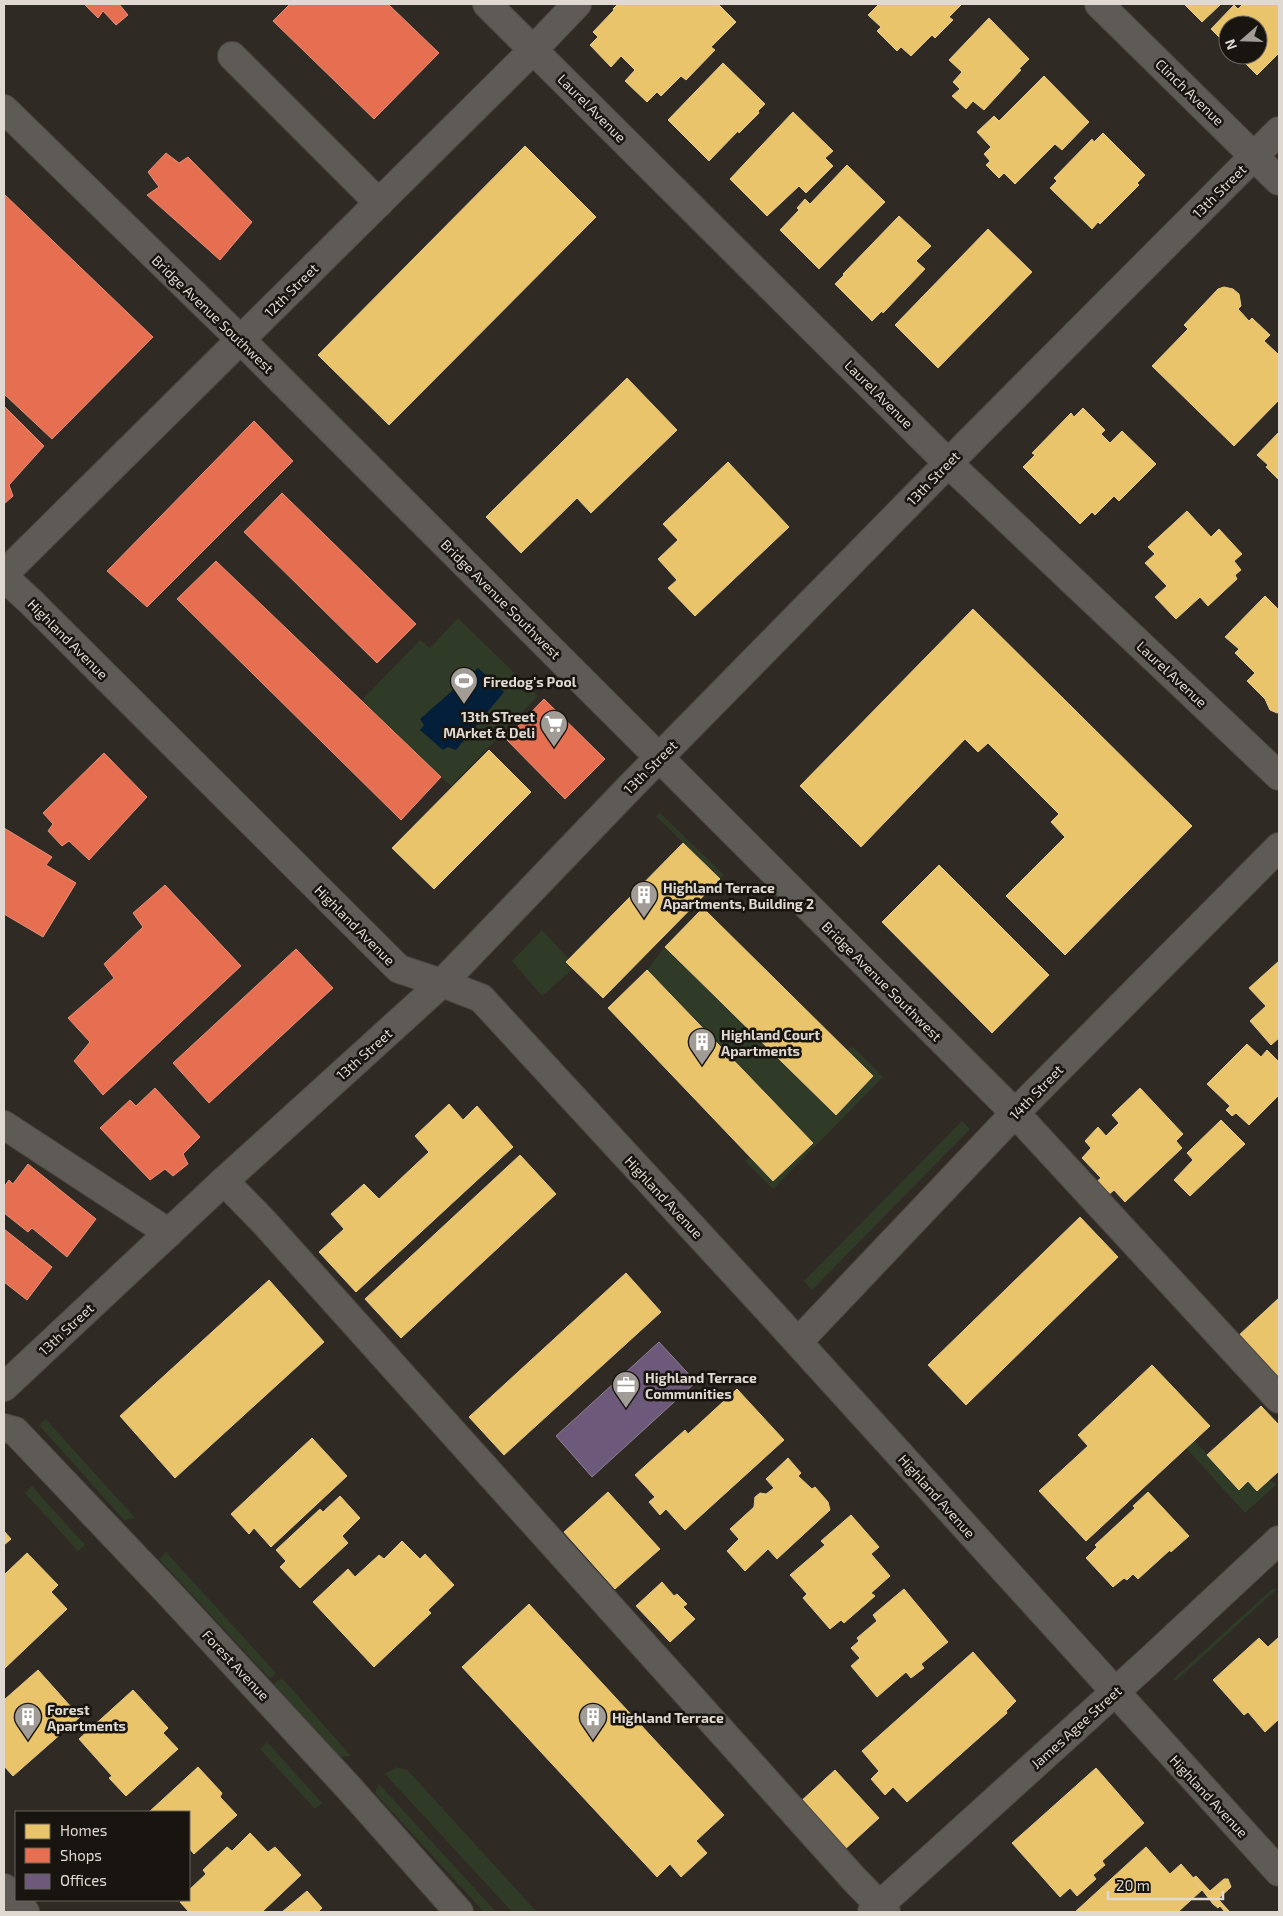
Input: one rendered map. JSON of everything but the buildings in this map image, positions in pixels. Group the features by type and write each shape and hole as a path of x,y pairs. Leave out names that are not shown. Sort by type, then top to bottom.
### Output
{"street":[{"name":"Laurel Avenue","path":"487,4 948,463 1279,776"},
{"name":"12th Street","path":"4,575 533,50 577,4"},
{"name":"Clinch Avenue","path":"1099,4 1279,181"},
{"path":"232,56 380,202"},
{"name":"Bridge Avenue Southwest","path":"4,109 241,340 1015,1113 1279,1399"},
{"name":"13th Street","path":"4,1387 224,1181 442,983 948,463 1279,131"},
{"name":"Highland Avenue","path":"4,575 399,969 481,998 798,1342 1279,1872"},
{"name":"14th Street","path":"798,1342 1015,1113 1279,846"},
{"path":"4,1126 169,1233"},
{"path":"224,1181 264,1222 848,1873 879,1910"},
{"name":"Forest Avenue","path":"4,1428 15,1431 167,1591 459,1912"},
{"name":"James Agee Street","path":"879,1910 1279,1540"},
{"path":"4,1888 15,1901"},
{"path":"15,1901 25,1912"}],"green space":[{"path":"458,618 538,696 451,786 362,700 420,640 430,648"},
{"path":"660,813 724,875 720,879 656,816"},
{"path":"542,930 569,959 574,968 542,996 512,961"},
{"path":"665,947 835,1115 873,1076 847,1050 853,1047 883,1077 773,1189 745,1161 750,1157 773,1181 813,1142 647,970"},
{"path":"962,1121 970,1129 812,1290 804,1281"},
{"path":"46,1419 135,1518 124,1520 39,1425"},
{"path":"1194,1440 1239,1490 1248,1481 1257,1491 1269,1480 1277,1484 1245,1513 1186,1448"},
{"path":"32,1486 85,1545 78,1551 25,1493"},
{"path":"166,1552 276,1673 270,1679 159,1559"},
{"path":"1272,1589 1277,1589 1176,1681 1173,1679"},
{"path":"282,1678 351,1756 341,1757 274,1684"},
{"path":"267,1742 322,1803 315,1809 260,1749"},
{"path":"396,1767 407,1770 412,1775 537,1912 512,1912 385,1774"},
{"path":"379,1784 496,1912 484,1912 375,1793"}],"water":[{"name":"Firedog's Pool","path":"478,668 504,692 456,750 448,747 443,750 420,730 424,725 420,719"}],"place":[{"name":"Firedog's Pool","path":"464,705"},
{"name":"13th STreet MArket & Deli","path":"554,748"},
{"name":"Highland Terrace Apartments, Building 2","path":"644,919"},
{"name":"Highland Court Apartments","path":"702,1066"},
{"name":"Highland Terrace Communities","path":"626,1409"},
{"name":"Forest Apartments","path":"28,1741"},
{"name":"Highland Terrace","path":"593,1741"}]}
